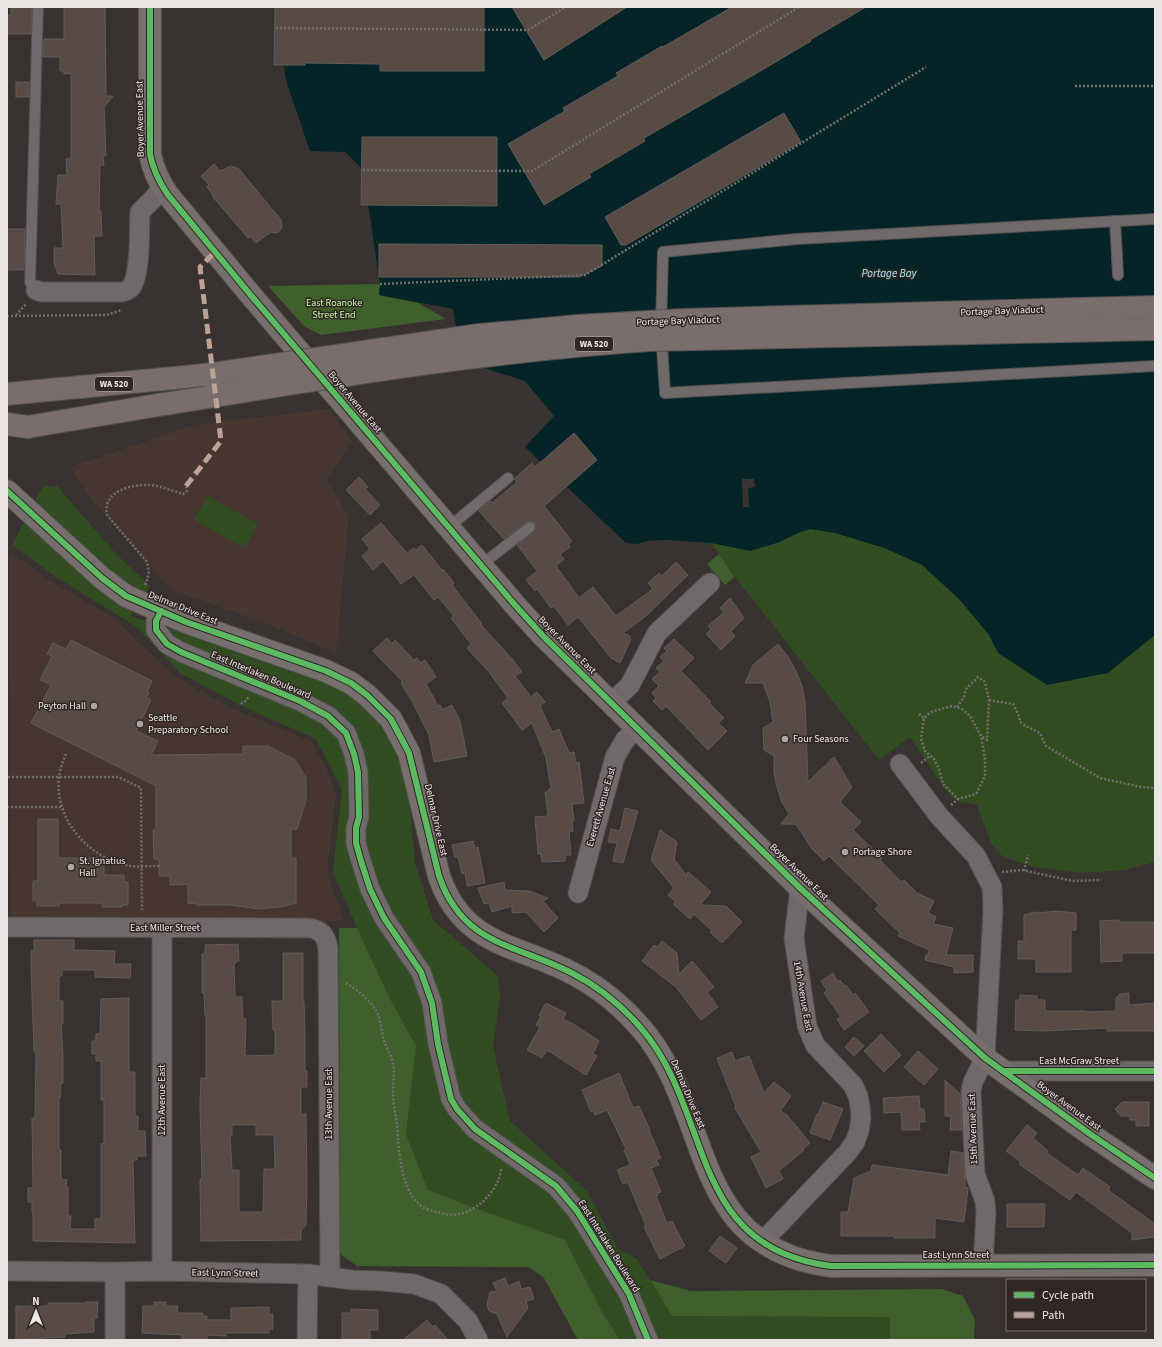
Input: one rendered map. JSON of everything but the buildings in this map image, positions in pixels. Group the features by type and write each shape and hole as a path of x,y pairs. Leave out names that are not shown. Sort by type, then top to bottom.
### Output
{"highway":[{"name":"Portage Bay Viaduct","path":"15,394 205,375 480,335 578,326 684,320 1155,307"},
{"name":"WA 520","path":"7,424 34,426 405,366 578,345 693,338 1155,329"}],"street":[{"name":"Boyer Avenue East","path":"150,7 150,154 152,167 162,186 168,196 239,281 480,565 544,637 800,888 985,1058 1090,1134 1155,1178"},
{"path":"32,295 41,292 122,292 127,291 132,287 138,266 140,212 155,197 162,186"},
{"name":"Delmar Drive East","path":"7,491 102,578 126,596 186,622 332,673 351,683 383,710 394,724 409,752 439,876 453,905 471,926 490,939 580,977 608,996 632,1018 652,1044 668,1070 677,1089 709,1174 720,1196 737,1218 763,1241"},
{"path":"611,703 630,685 657,633 710,583"},
{"name":"East Interlaken Boulevard","path":"161,611 156,621 156,630 167,644 181,652 300,701 328,716 346,733 354,754 358,772 360,817 356,828 356,843 360,861 370,889 384,918 421,972 432,1003 438,1044 451,1099 457,1109 475,1129 556,1186 577,1211 629,1294 648,1340"},
{"name":"Everett Avenue East","path":"578,893 615,757 625,740 637,728"},
{"name":"15th Avenue East","path":"900,764 939,816 976,856 992,887 993,910 985,1058 973,1082 971,1092 975,1174 985,1201 986,1213 983,1265"},
{"name":"14th Avenue East","path":"763,1241 847,1154 855,1142 859,1131 861,1118 858,1096 852,1085 815,1045 807,1026 794,938 800,888"},
{"name":"East Miller Street","path":"7,927 309,928 323,933"},
{"name":"12th Avenue East","path":"162,928 162,1271"},
{"name":"13th Avenue East","path":"323,933 327,939 328,948 330,1277"},
{"name":"East McGraw Street","path":"1004,1071 1155,1071"},
{"name":"East Lynn Street","path":"763,1241 773,1248 798,1259 831,1266 1155,1265"},
{"name":"East Lynn Street","path":"7,1271 162,1271 308,1274 414,1284 441,1294 468,1321 478,1340"},
{"path":"115,1272 115,1340"},
{"path":"307,1340 308,1274"}],"lane":[{"path":"32,295 30,282 38,7"},
{"path":"1155,219 797,239 663,252 661,328 665,393 1155,366"},
{"path":"1115,222 1118,275"},
{"path":"449,527 508,478"},
{"path":"480,565 530,527"}],"path":[{"path":"276,28 528,30 566,7"},
{"path":"363,170 532,171 799,7"},
{"path":"380,284 586,275 926,67"},
{"path":"1075,86 1155,86"},
{"path":"16,316 32,295"},
{"path":"7,316 106,315 122,310"},
{"path":"144,587 148,578 149,569 146,561 107,515 106,509 109,498 122,489 135,486 151,485 183,494 187,491 186,486"},
{"path":"957,708 964,697 966,689 978,677 985,682 989,700 987,740 981,736"},
{"path":"989,700 1013,704 1019,716 1020,722 1040,733 1046,746 1100,778 1141,787 1155,788"},
{"path":"939,816 958,799 976,794 981,787 985,776 985,758 981,736 970,716 962,708 952,706 931,712 924,718 922,739 924,751 934,759 939,769 943,784 958,799"},
{"path":"919,714 924,718"},
{"path":"66,754 61,764 59,777 60,796 62,807 77,836 96,852 117,862 131,866 159,866"},
{"path":"8,777 118,777 141,788 142,917"},
{"path":"7,807 62,807"},
{"path":"1024,871 1028,855"},
{"path":"986,876 1012,870 1073,880 1101,880"},
{"path":"343,982 369,1001 379,1016 385,1043 393,1063 393,1093 400,1160 408,1190 415,1200 422,1207 444,1214 457,1215 468,1212 480,1204 492,1192 501,1176 502,1161 500,1147"}],"shaded area":[{"path":"329,409 352,441 326,480 349,516 336,653 273,626 170,589 90,498 70,467 194,425"},
{"name":"Seattle Preparatory School","path":"9,555 25,562 48,580 113,617 174,676 229,707 312,742 327,770 336,794 327,873 344,921 10,918"}],"green space":[{"name":"East Roanoke Street End","path":"380,284 379,295 418,303 446,319 321,335 304,326 268,286"},
{"path":"1155,342 1155,862 1125,870 1083,873 1033,867 1002,856 991,843 977,805 957,801 944,788 910,737 879,760 735,577 725,585 707,564 719,554 711,543 668,540 648,541"},
{"path":"43,486 57,486 116,554 150,586 130,616 190,634 331,681 368,705 394,742 409,799 415,863 433,920 498,976 500,998 493,1046 510,1121 587,1191 618,1249 637,1259 672,1316 890,1317 890,1340 620,1340 602,1312 480,1210 428,1190 406,1134 415,1046 389,997 333,872 342,790 316,739 244,707 180,673 137,627 56,577 12,545"},
{"path":"208,496 258,524 245,548 194,520"},
{"path":"719,554 734,577 725,585 707,564"},
{"path":"339,928 357,928 389,997 416,1046 406,1134 428,1190 565,1240 602,1312 620,1340 578,1340 544,1278 529,1267 357,1266 340,1254"},
{"path":"650,1280 691,1291 942,1289 963,1296 975,1320 974,1340 890,1340 890,1317 672,1316"}],"water":[{"name":"Portage Bay","path":"275,7 1155,7 1155,635 1108,673 1047,685 998,653 989,635 960,600 922,565 884,548 835,533 810,529 780,542 750,551 711,543 667,540 648,541 637,544 626,543 525,447 554,416 525,381 462,361 453,309 379,295 380,284 363,170 345,152 310,151 287,84 276,28"}],"pier":[{"path":"742,479 754,479 755,487 748,488 749,507 743,507"}],"marked path":[{"path":"186,486 221,441 200,267 215,252"}],"cycle path":[{"path":"150,7 150,154 157,176 168,195 254,299 515,605 544,637 800,888 985,1058 1090,1134 1155,1178"},
{"path":"7,491 102,578 126,596 186,622 326,671 351,683 367,695 391,719 409,753 439,876 449,899 462,917 477,930 494,940 551,963 582,978 609,997 633,1019 664,1061 681,1098 709,1171 726,1204 750,1233 784,1254 831,1266 1155,1265"},
{"path":"161,611 156,621 156,630 167,644 181,652 300,701 328,716 346,733 354,754 358,772 359,817 356,828 356,843 361,861 370,889 384,918 421,972 432,1003 438,1044 451,1099 457,1109 475,1129 556,1186 577,1211 629,1294 648,1340"},
{"path":"1003,1071 1155,1071"}],"place":[{"name":"Peyton Hall","path":"94,706"},
{"name":"Seattle Preparatory School","path":"140,724"},
{"name":"Four Seasons","path":"785,739"},
{"name":"Portage Shore","path":"845,852"},
{"name":"St. Ignatius Hall","path":"71,867"}]}
